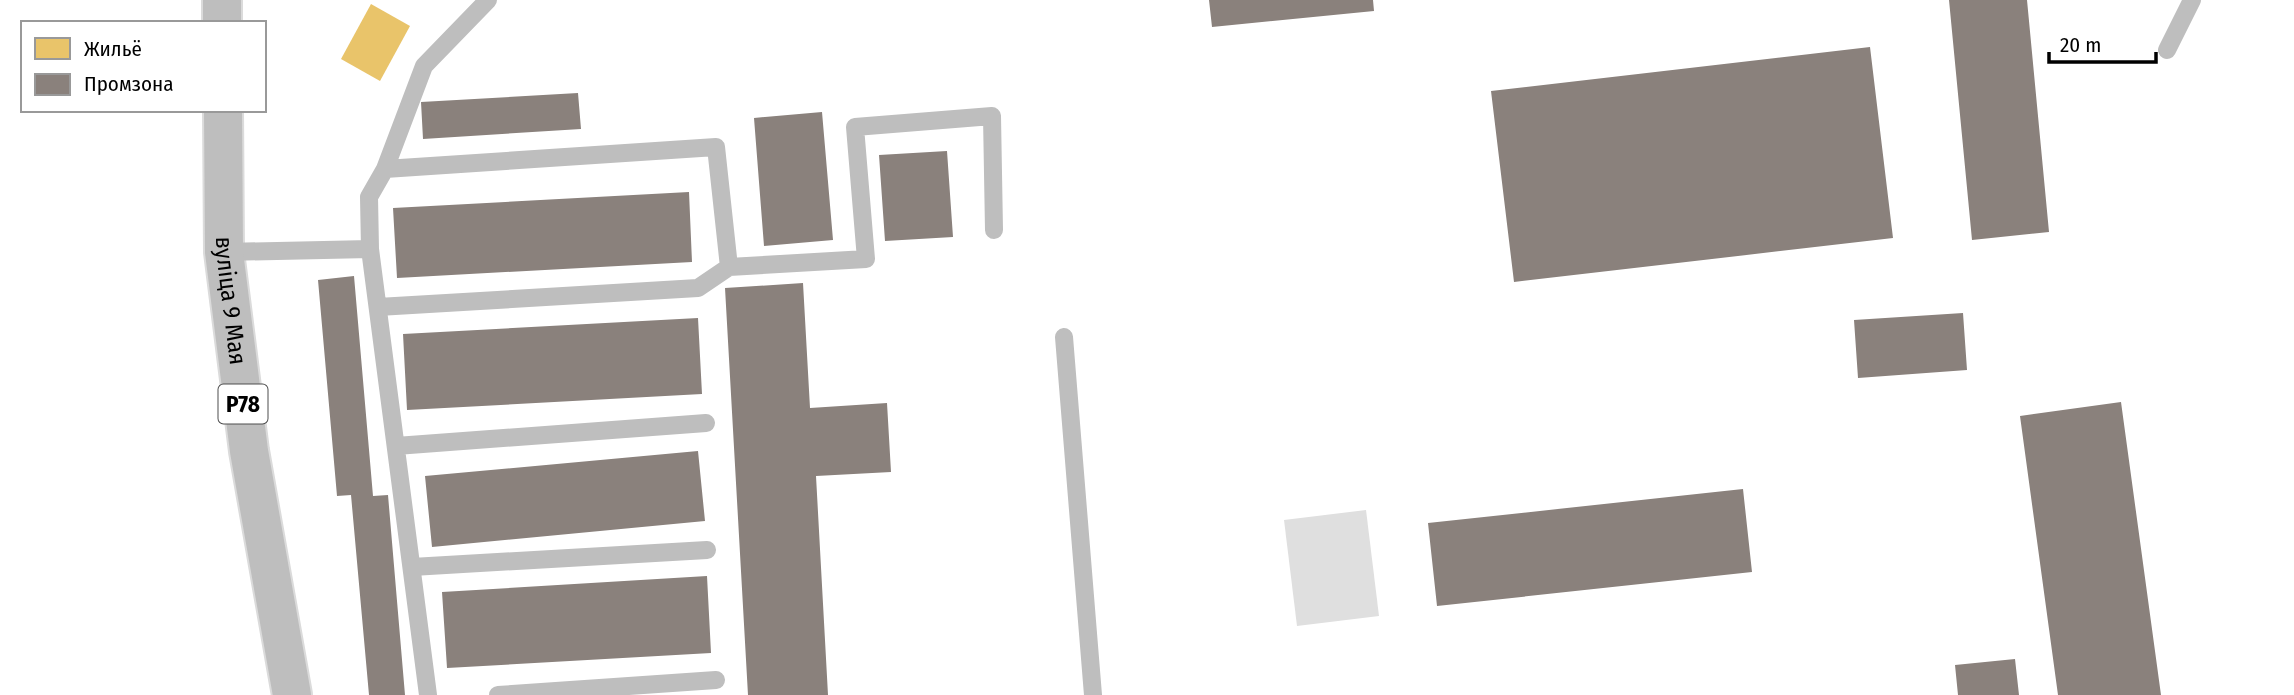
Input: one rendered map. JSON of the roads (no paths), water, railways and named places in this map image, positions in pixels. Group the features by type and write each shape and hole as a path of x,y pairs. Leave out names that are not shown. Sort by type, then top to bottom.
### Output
{"main road":[{"path":"222,0 222,21"},
{"name":"вуліца 9 Мая","path":"223,112 225,252 249,451 292,695"}],"lane":[{"path":"428,695 370,249 369,197 385,169 424,66 488,0"},
{"path":"2167,50 2192,0"},
{"path":"378,307 698,288 730,267 866,259 855,127 992,116 994,230"},
{"path":"385,169 716,147 730,267"},
{"path":"225,252 370,249"},
{"path":"1064,337 1093,695"},
{"path":"396,446 706,423"},
{"path":"412,567 707,550"},
{"path":"498,695 716,680"}]}
